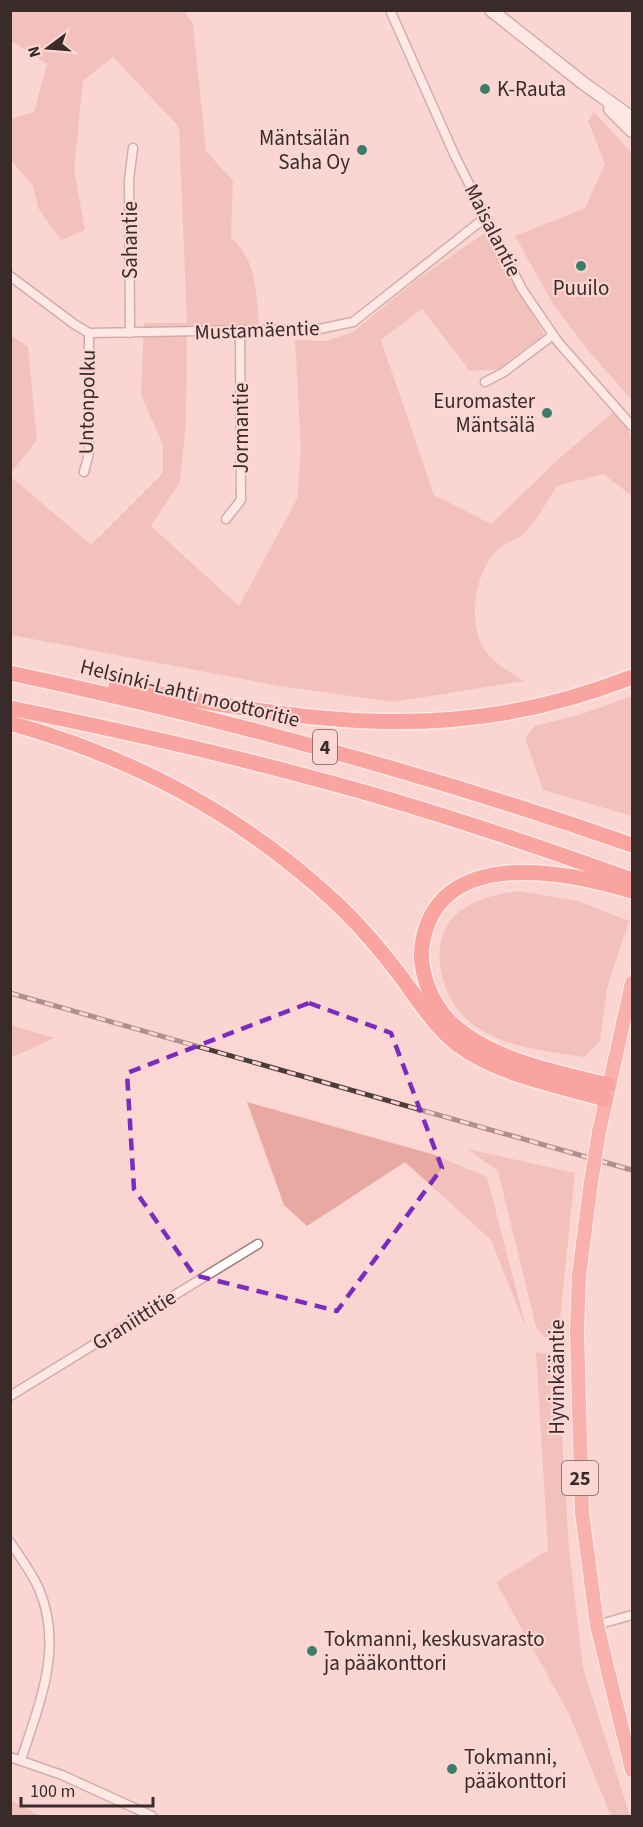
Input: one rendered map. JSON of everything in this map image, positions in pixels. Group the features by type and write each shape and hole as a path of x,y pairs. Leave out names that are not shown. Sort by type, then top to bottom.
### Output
{"highway":[{"path":"10,671 287,715 350,722 398,723 468,719 533,709 633,677"},
{"name":"Helsinki-Lahti moottoritie","path":"10,671 323,747 515,804 633,845"},
{"name":"4","path":"10,708 114,730 317,779 474,826 633,880"},
{"path":"10,723 78,744 129,764 177,787 224,814 268,845 335,902 387,958 441,1029 457,1044 478,1057 518,1073 606,1092"},
{"path":"515,804 633,836"},
{"path":"606,1092 513,1058 465,1033 441,1010 430,992 423,971 424,933 431,916 458,887 476,878 492,874 543,873 604,883 633,891"},
{"name":"Hyvinkääntie","path":"633,983 606,1092 591,1182 579,1275 577,1400 582,1513 597,1625 633,1770"}],"main road":[{"path":"491,10 583,83 633,118"},
{"path":"583,83 633,131"}],"street":[{"name":"Maisalantie","path":"390,10 522,289 553,335 633,426"},
{"name":"Sahantie","path":"130,333 129,180 133,148"},
{"name":"Mustamäentie","path":"89,333 319,329 353,322 486,217"},
{"path":"10,276 89,333"},
{"name":"Jormantie","path":"226,519 241,500 240,331"},
{"name":"Untonpolku","path":"84,472 89,453 89,333"},
{"path":"485,382 504,372 553,335"},
{"name":"Graniittitie","path":"10,1396 258,1244"},
{"path":"10,1542 39,1590 51,1643 42,1696 21,1760"},
{"path":"597,1625 633,1615"},
{"path":"10,1757 120,1800 152,1816"}],"highlighted area":[{"path":"309,1003 391,1033 442,1168 337,1311 194,1275 134,1189 127,1073"}],"shaded area":[{"path":"11,11 184,11 193,24 206,151 233,181 231,237 246,256 254,278 259,325 187,329 186,422 180,482 151,526 239,606 297,499 301,451 295,340 326,341 353,332 415,281 486,232 544,334 498,369 470,371 422,309 381,340 434,495 491,524 563,455 614,412 632,436 632,496 603,474 557,486 526,532 498,549 483,571 478,585 475,615 480,642 495,661 524,681 393,702 279,686 11,635 10,476 91,545 163,473 163,445 141,395 144,323 187,323 179,127 113,57 83,81 74,170 85,230 61,240 38,208 33,186 11,160 11,119 34,112 47,64 11,41"},
{"path":"594,112 632,153 632,400 587,349 553,304 515,236 585,208 605,164 588,121"},
{"path":"11,335 28,347 37,440 11,473"},
{"path":"632,696 632,816 543,790 525,738 535,726 579,715"},
{"path":"519,891 578,901 629,921 607,988 600,1041 584,1057 516,1045 490,1035 467,1019 457,1008 443,981 440,951 443,936 455,915 481,900"},
{"path":"11,1025 54,1038 11,1058"},
{"path":"247,1102 435,1155 487,1177 527,1331 491,1240 405,1162 307,1226 284,1205"},
{"path":"467,1149 575,1173 558,1340 544,1337 536,1327 498,1171"},
{"path":"536,1352 557,1355 569,1548 583,1668 630,1816 611,1816 569,1714 496,1582 548,1550"},
{"path":"11,1800 40,1816 11,1816"}],"railway":[{"path":"10,993 632,1170"}],"place":[{"name":"K-Rauta","path":"485,89"},
{"name":"Mäntsälän Saha Oy","path":"362,150"},
{"name":"Puuilo","path":"581,266"},
{"name":"Euromaster Mäntsälä","path":"547,413"},
{"name":"Tokmanni, keskusvarasto ja pääkonttori","path":"312,1651"},
{"name":"Tokmanni, pääkonttori","path":"452,1769"}]}
